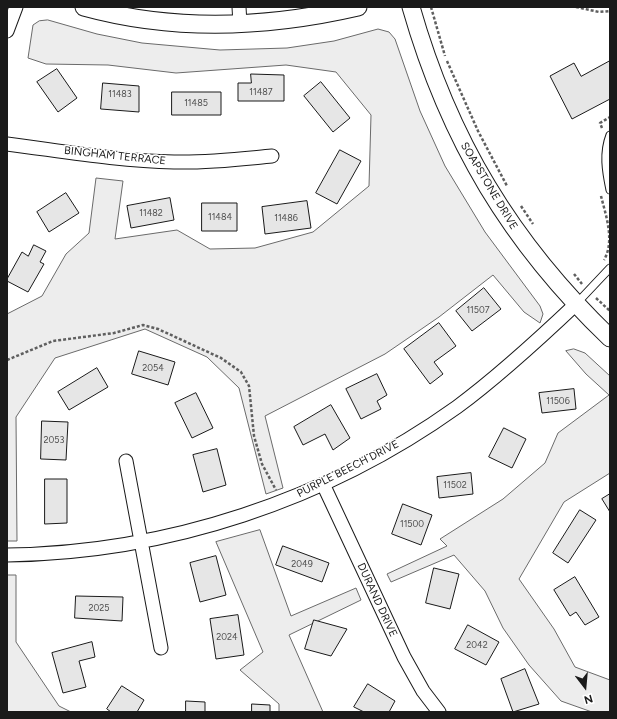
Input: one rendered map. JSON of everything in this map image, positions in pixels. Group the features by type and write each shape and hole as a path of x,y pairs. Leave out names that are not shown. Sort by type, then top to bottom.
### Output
{"street":[{"path":"7,31 16,7"},
{"path":"84,7 145,20 188,24 240,24 281,21 358,7"},
{"path":"239,7 240,24"},
{"name":"SOAPSTONE DRIVE","path":"412,7 426,57 443,101 459,136 485,184 512,227 540,265 610,338"},
{"name":"BINGHAM TERRACE","path":"7,144 128,160 174,162 215,161 272,156"},
{"name":"PURPLE BEECH DRIVE","path":"7,555 83,551 141,541 243,515 323,484 388,450 457,407 499,374 576,304"},
{"path":"126,461 161,648"},
{"name":"DURAND DRIVE","path":"323,484 404,657 423,691 439,712"}],"lane":[{"path":"610,135 606,147 606,168 610,190"},
{"path":"576,304 589,292 610,268"}],"path":[{"path":"431,7 445,57 478,131 510,190"},
{"path":"576,7 599,12 610,11"},
{"path":"600,135 603,130 600,123 610,117"},
{"path":"600,194 609,240 603,262"},
{"path":"518,202 535,227"},
{"path":"572,273 589,292 610,311"},
{"path":"577,278 584,278"},
{"path":"7,360 53,341 78,336 114,333 143,326 158,329 221,358 241,372 250,386 254,436 262,464 282,501"}],"shaded area":[{"path":"48,20 97,34 142,43 220,50 287,48 334,41 378,29 389,32 395,39 420,111 445,166 485,232 540,306 543,314 540,323 524,312 493,275 439,317 385,354 265,416 283,488 266,494 239,388 207,357 145,329 55,358 16,417 17,541 7,541 7,314 42,296 66,254 89,233 96,178 123,181 115,239 177,230 210,249 255,248 313,232 369,186 371,115 336,72 286,65 176,73 108,65 46,64 28,58 33,25 39,21"},
{"path":"574,349 585,353 610,376 610,473 564,502 519,579 554,629 575,667 610,680 610,712 592,712 561,701 529,665 503,628 485,591 454,555 391,582 387,574 447,546 440,539 503,499 545,463 558,433 609,395 586,374 566,351"},
{"path":"260,530 291,616 356,588 361,600 289,635 323,712 279,712 279,704 240,670 263,652 216,542"},
{"path":"7,575 16,575 16,642 59,706 71,712 7,712"}],"building":[{"path":"610,61 610,99 572,119 550,76 574,63 581,76"},
{"path":"57,69 77,98 58,112 37,82"},
{"path":"251,74 284,75 284,101 238,101 238,83 251,83"},
{"path":"321,82 350,118 333,132 304,96"},
{"path":"103,83 139,86 139,112 101,109"},
{"path":"172,92 221,92 221,115 172,115"},
{"path":"340,150 361,161 337,204 316,193"},
{"path":"66,193 79,213 49,232 37,212"},
{"path":"170,198 174,220 131,228 127,206"},
{"path":"307,201 311,228 265,234 262,207"},
{"path":"202,203 237,203 237,231 202,231"},
{"path":"34,245 46,251 40,262 44,264 28,292 7,281 7,279 22,252 28,256"},
{"path":"484,288 501,309 472,331 456,311"},
{"path":"439,323 456,346 434,362 443,374 430,384 404,349"},
{"path":"139,351 175,362 168,385 132,374"},
{"path":"97,368 108,387 69,410 58,392"},
{"path":"377,374 387,395 377,401 381,409 361,419 346,389"},
{"path":"574,389 576,409 542,413 539,393"},
{"path":"196,393 213,428 192,438 175,403"},
{"path":"331,405 350,438 333,450 325,434 303,445 294,427"},
{"path":"42,421 68,422 66,460 41,459"},
{"path":"504,428 526,439 512,468 489,457"},
{"path":"217,449 226,485 203,492 193,455"},
{"path":"471,473 473,494 439,498 437,477"},
{"path":"45,479 67,479 67,523 45,524"},
{"path":"610,494 610,512 602,499"},
{"path":"403,504 432,515 421,545 392,534"},
{"path":"580,510 596,520 568,563 553,553"},
{"path":"283,546 329,563 322,582 276,565"},
{"path":"216,556 226,595 200,602 190,563"},
{"path":"434,568 459,574 450,609 426,603"},
{"path":"575,577 599,617 585,625 576,612 570,616 554,590"},
{"path":"76,596 123,597 122,621 75,618"},
{"path":"238,615 244,655 216,659 210,619"},
{"path":"314,620 347,629 331,656 305,649"},
{"path":"468,625 499,642 486,665 455,649"},
{"path":"92,642 95,657 79,661 86,687 63,693 52,653"},
{"path":"525,669 539,704 513,712 501,679"},
{"path":"368,684 395,701 389,712 364,712 354,707"},
{"path":"122,686 144,700 137,712 111,712 107,709"},
{"path":"186,701 205,702 205,712 186,712"},
{"path":"252,704 270,705 270,712 252,712"}]}
